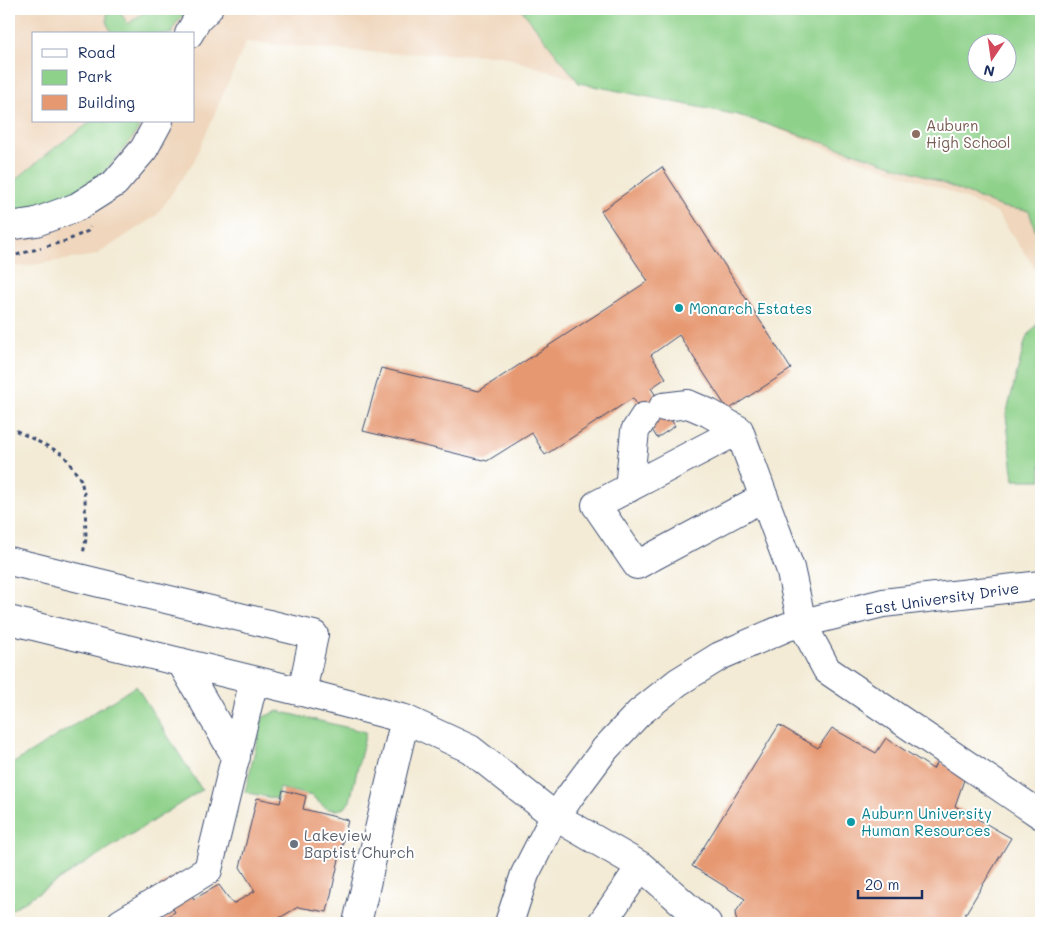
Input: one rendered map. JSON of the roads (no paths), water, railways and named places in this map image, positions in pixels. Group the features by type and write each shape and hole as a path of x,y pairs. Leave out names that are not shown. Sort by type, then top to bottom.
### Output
{"main road":[{"path":"190,32 197,20 208,9"},
{"path":"9,226 36,222 77,207 115,184 144,149 158,122"},
{"path":"629,488 635,431 653,412 688,404 709,413 739,430 790,568 802,623 827,670 1041,815"},
{"path":"739,430 596,505 637,566 764,497"},
{"path":"9,561 314,635 302,692"},
{"name":"East University Drive","path":"509,923 525,874 556,816 570,796 605,749 640,713 678,682 720,656 787,627 883,603 1041,585"},
{"path":"9,620 405,719 470,749 556,816 642,866 692,912 707,923"},
{"path":"181,662 236,757"},
{"path":"121,923 208,870 254,680"},
{"path":"357,923 405,719"},
{"path":"602,923 642,866"}],"place":[{"name":"Auburn High School","path":"916,134"},
{"name":"Monarch Estates","path":"679,308"},
{"name":"Auburn University Human Resources","path":"851,822"},
{"name":"Lakeview Baptist Church","path":"294,844"}]}
